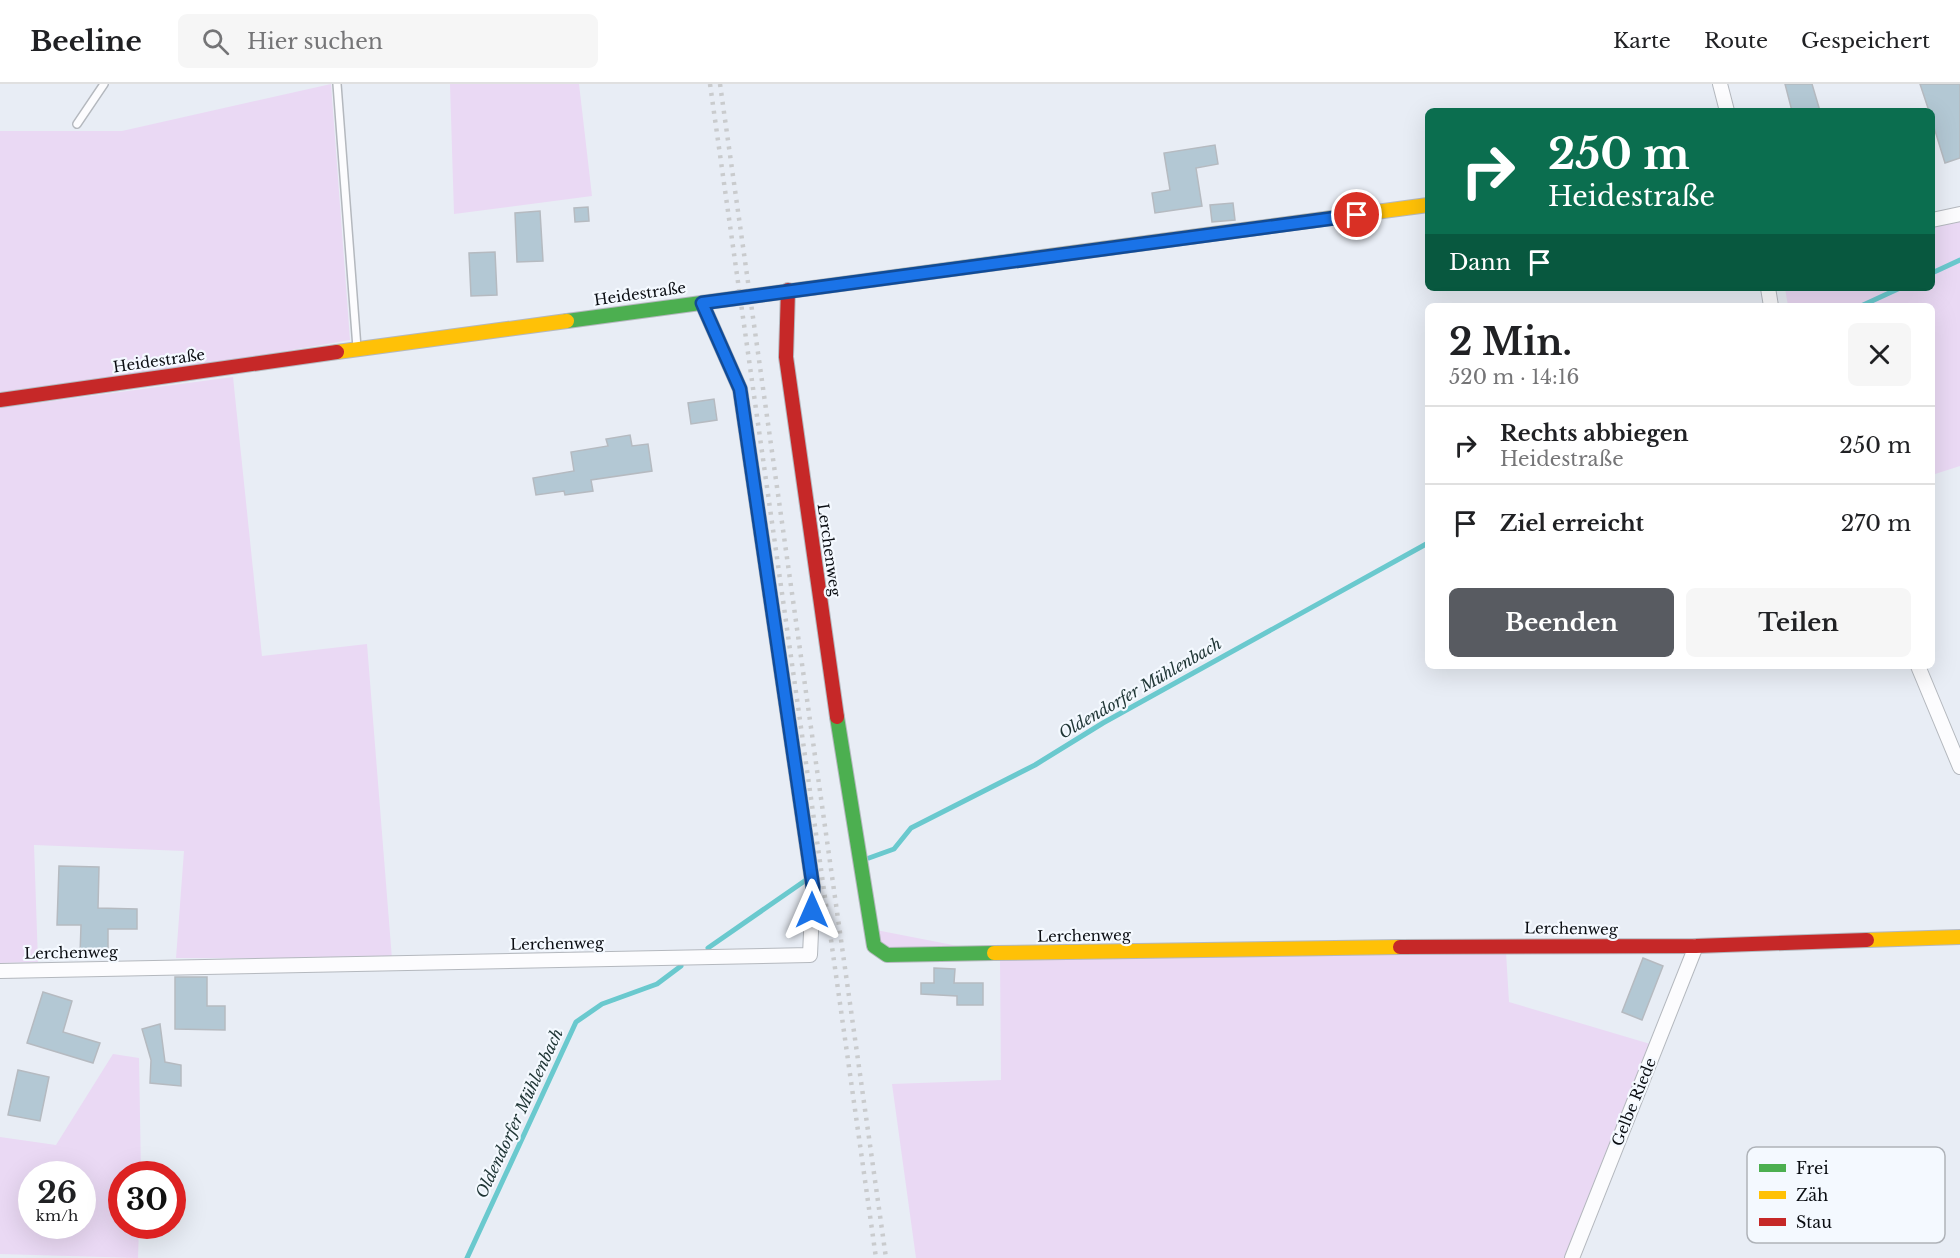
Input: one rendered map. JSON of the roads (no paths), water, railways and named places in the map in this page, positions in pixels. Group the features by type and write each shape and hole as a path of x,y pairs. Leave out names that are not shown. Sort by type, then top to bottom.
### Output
{"street":[{"path":"1720,84 1726,108"},
{"name":"Heidestraße","path":"0,400 357,349 1425,205"},
{"path":"1935,219 1960,214"},
{"name":"Lerchenweg","path":"789,291 786,357 836,711 874,946 887,956 1512,945 1696,946 1960,937"},
{"name":"Lerchenweg","path":"0,971 810,955 813,887 740,389 702,303"},
{"path":"1919,669 1960,767"},
{"name":"Gelbe Riede","path":"1572,1258 1696,946"}],"lane":[{"path":"77,124 104,84"},
{"path":"337,84 357,349"}],"waterway":[{"name":"Oldendorfer Mühlenbach","path":"1935,272 1960,260"},
{"name":"Oldendorfer Mühlenbach","path":"1868,303 1894,291"},
{"name":"Oldendorfer Mühlenbach","path":"869,858 894,849 911,828 1035,765 1103,723 1425,545"},
{"name":"Oldendorfer Mühlenbach","path":"708,948 806,880"},
{"name":"Oldendorfer Mühlenbach","path":"467,1258 576,1022 602,1004 657,984 681,966"}],"railway":[{"path":"710,84 876,1258"},
{"path":"720,84 886,1258"}]}
